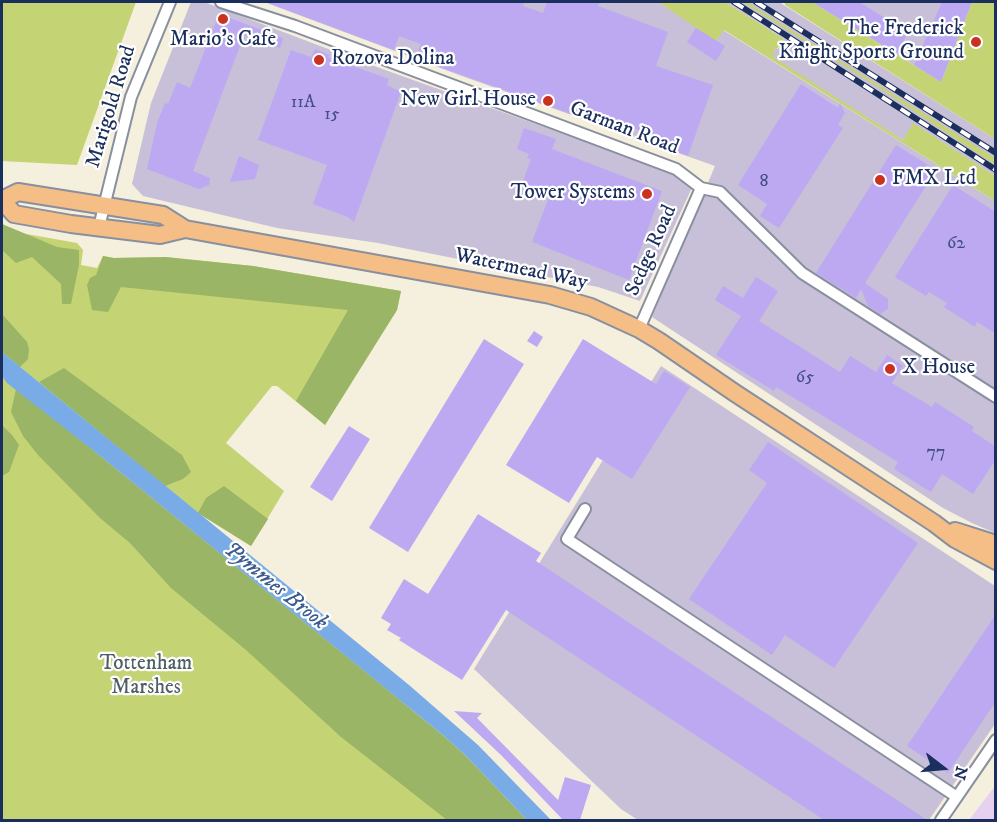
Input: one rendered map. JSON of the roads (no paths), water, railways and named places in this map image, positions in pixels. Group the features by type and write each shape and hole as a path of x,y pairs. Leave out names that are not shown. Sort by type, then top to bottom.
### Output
{"main road":[{"name":"Watermead Way","path":"184,229 160,235 14,214 2,200 18,192 163,215 184,229 550,295 591,307 639,329 934,523 965,546 996,561"},
{"name":"Watermead Way","path":"934,523 996,544"}],"street":[{"name":"Marigold Road","path":"99,227 131,97 170,2"},
{"name":"Garman Road","path":"221,2 295,26 676,168 701,188 720,192 802,273 996,397"},
{"name":"Sedge Road","path":"639,329 701,188"},
{"path":"585,509 567,539 957,797"},
{"path":"941,820 996,740"}],"water":[{"name":"Pymmes Brook","path":"2,352 409,685 478,745 551,820 527,820 444,736 104,459 7,383 2,376"}],"railway":[{"path":"734,2 996,170"},
{"path":"756,2 996,153"}],"place":[{"name":"Mario's Cafe","path":"223,19"},
{"name":"The Frederick Knight Sports Ground","path":"976,42"},
{"name":"Rozova Dolina","path":"319,60"},
{"name":"New Girl House","path":"548,101"},
{"name":"FMX Ltd","path":"880,180"},
{"name":"Tower Systems","path":"647,194"},
{"name":"X House","path":"890,369"}],"park label":[{"name":"Tottenham Marshes","path":"146,677"}]}
